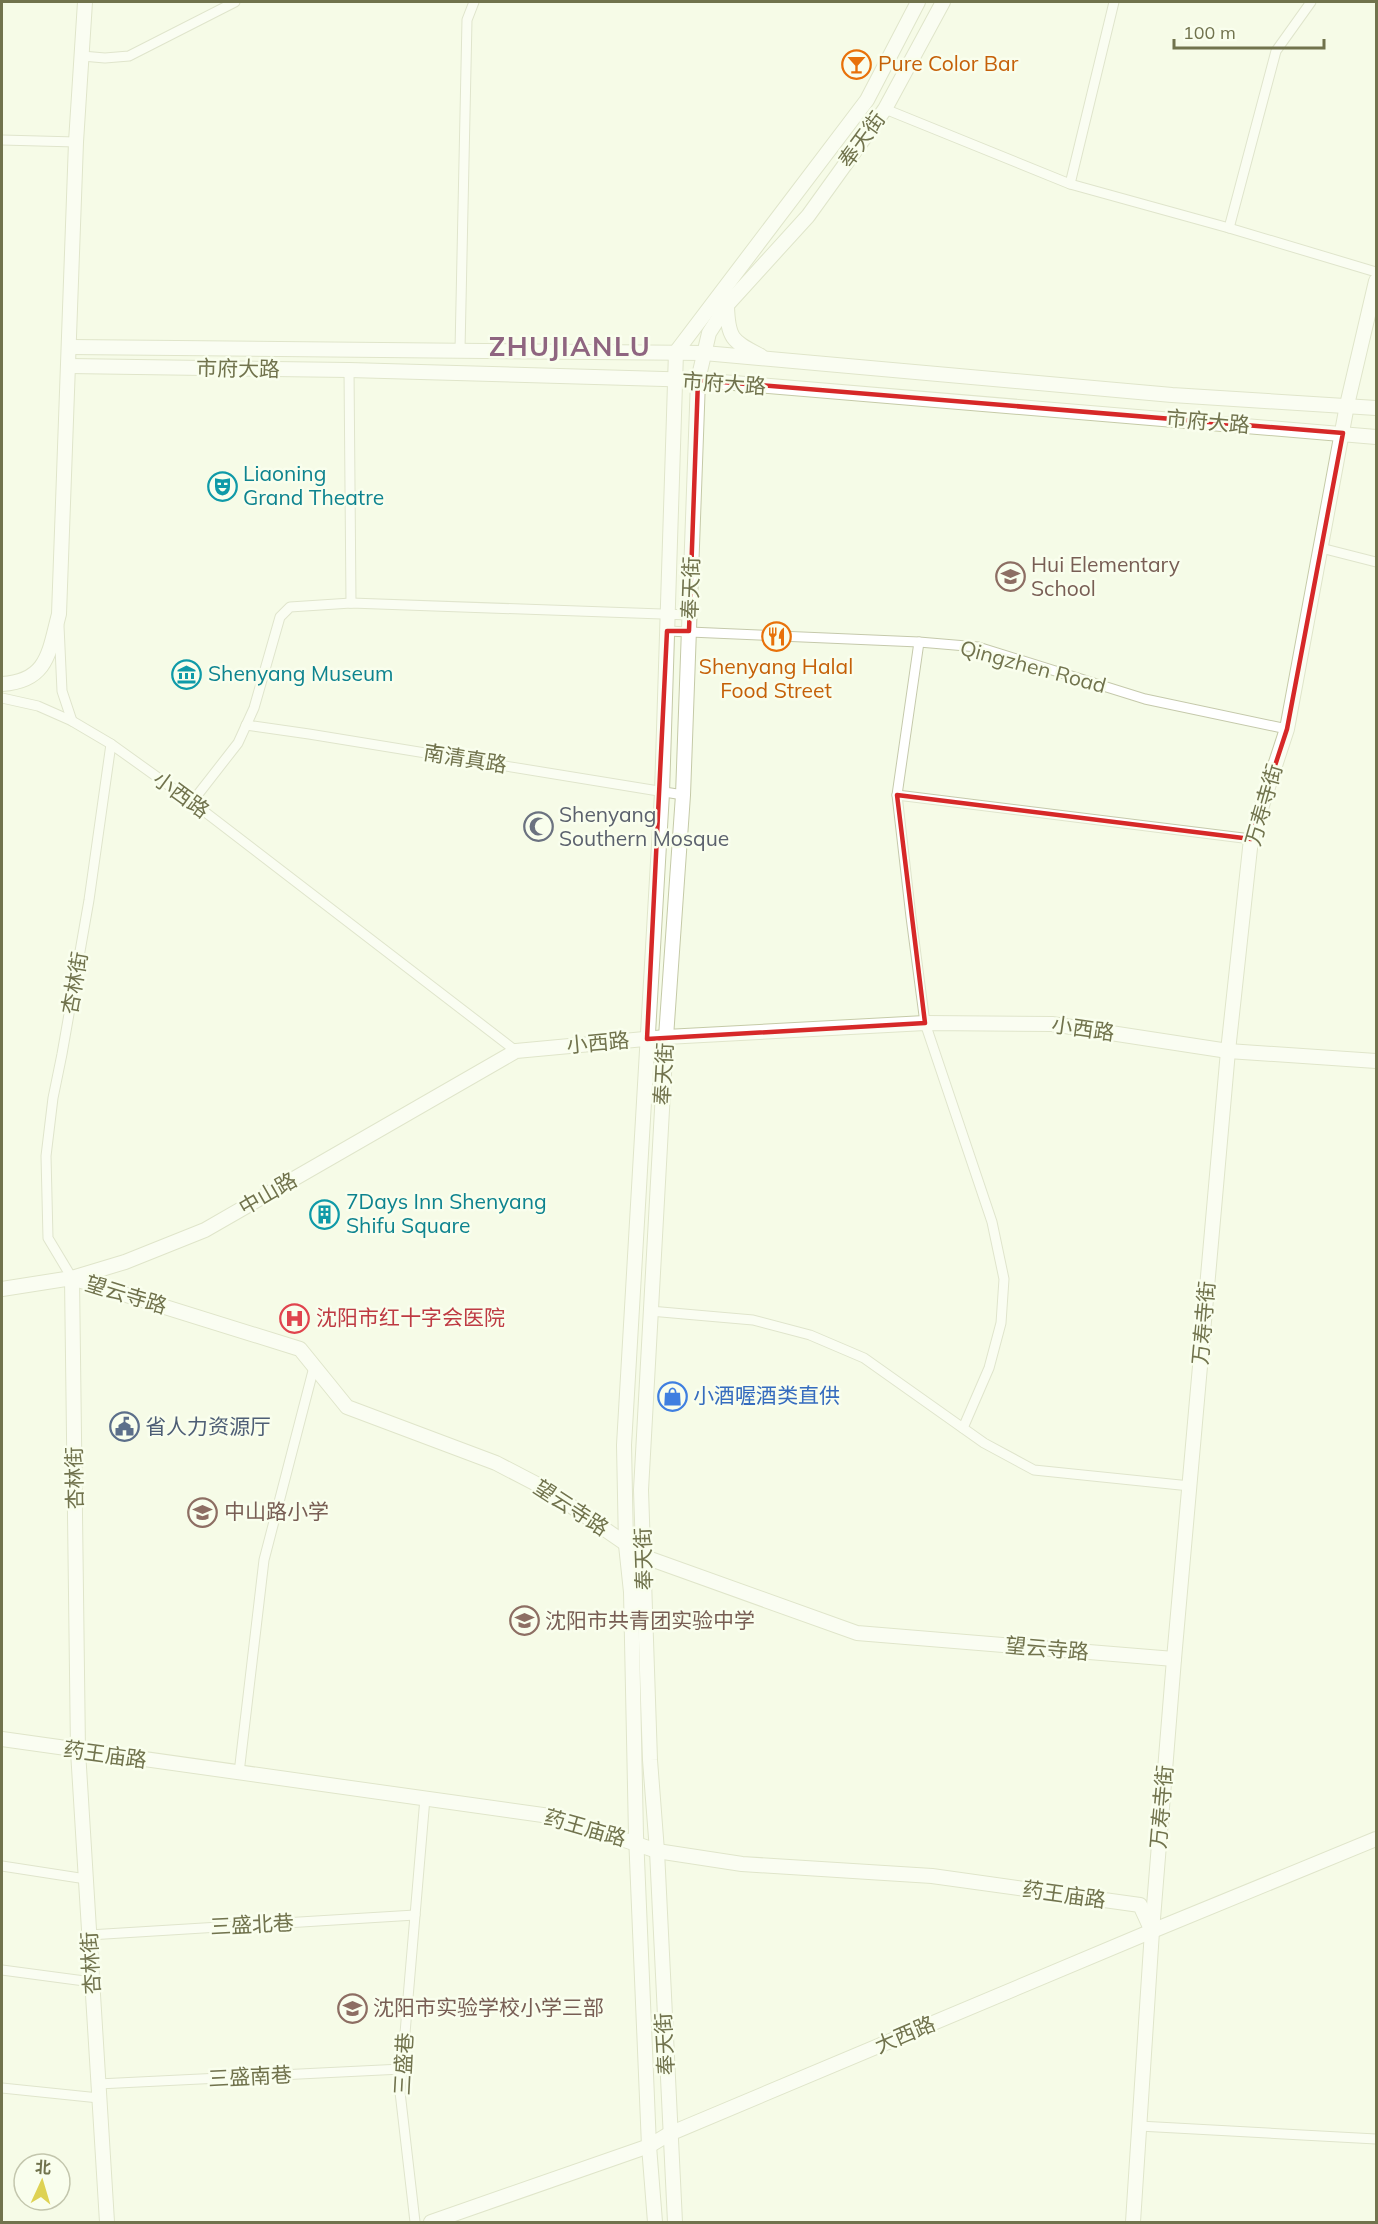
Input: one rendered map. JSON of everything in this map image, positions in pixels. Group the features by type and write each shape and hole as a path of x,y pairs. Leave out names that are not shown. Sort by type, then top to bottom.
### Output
{"main road":[{"path":"2,684 13,683 35,674 48,657 59,614 76,142 85,2"},
{"name":"奉天街","path":"655,2223 649,2146 636,1835 631,1592 626,1545 624,1444 662,793 675,352 867,100 918,2"},
{"name":"奉天街","path":"675,2223 657,1851 650,1760 641,1490 666,1037 683,795 698,380 709,333 727,305 808,216 885,109 943,2"},
{"name":"万寿寺街","path":"1133,2223 1152,1931 1174,1659 1228,1051 1251,839 1287,729 1347,405 1362,333 1377,281"},
{"path":"727,305 730,334 735,342 766,359"},
{"name":"市府大路","path":"70,347 704,353 1172,395 1377,408"},
{"name":"市府大路","path":"69,366 349,370 698,380 1377,437"},
{"name":"小西路","path":"516,1051 666,1037 925,1023 1052,1024 1228,1051 1377,1061"},
{"name":"中山路","path":"2,1289 72,1278 125,1262 205,1230 516,1051"},
{"name":"望云寺路","path":"72,1278 300,1349 347,1407 496,1463 548,1490 645,1557 857,1633 1174,1659"},
{"name":"杏林街","path":"72,1278 78,1751 107,2223"},
{"name":"药王庙路","path":"2,1739 557,1816 657,1851 742,1864 932,1876 1140,1905 1152,1931"},
{"name":"大西路","path":"431,2223 649,2146 669,2134 1377,1839"}],"street":[{"path":"82,56 105,58 129,56 235,2"},
{"path":"460,350 467,20 474,2"},
{"path":"1070,184 1114,2"},
{"path":"1229,228 1276,51 1311,2"},
{"path":"885,109 1070,184 1377,272"},
{"path":"2,140 76,142"},
{"path":"349,370 351,603"},
{"path":"1321,548 1377,562"},
{"path":"192,802 238,743 254,708 280,617 290,607 351,603 690,615"},
{"path":"59,614 62,691 72,722"},
{"name":"Qingzhen Road","path":"667,631 919,642 978,647 1146,699 1287,729"},
{"path":"919,642 897,795 925,1023 992,1222 1005,1279 1001,1323 989,1368 963,1428"},
{"name":"小西路","path":"2,698 38,706 111,744 192,802 516,1051"},
{"name":"南清真路","path":"246,725 683,795"},
{"name":"杏林街","path":"72,1278 48,1238 46,1156 52,1098 89,900 111,744"},
{"path":"897,795 1251,839"},
{"path":"650,1311 753,1320 810,1335 864,1358 984,1443 1034,1470 1190,1486"},
{"path":"239,1773 264,1560 315,1367"},
{"name":"三盛巷","path":"415,2223 400,2092 425,1798"},
{"path":"2,1866 86,1879"},
{"name":"三盛北巷","path":"89,1935 415,1916"},
{"path":"2,1970 92,1982"},
{"name":"三盛南巷","path":"98,2084 402,2069"},
{"path":"2,2088 99,2098"},
{"path":"1139,2126 1377,2139"}],"highlighted area":[{"path":"698,380 1343,433 1287,729 1251,839 897,795 925,1023 647,1039 667,631 689,631"}],"place":[{"name":"Pure Color Bar","path":"857,64"},
{"name":"Liaoning Grand Theatre","path":"222,486"},
{"name":"Hui Elementary School","path":"1010,577"},
{"name":"Shenyang Halal Food Street","path":"776,636"},
{"name":"Shenyang Museum","path":"187,674"},
{"name":"Shenyang Southern Mosque","path":"538,827"},
{"name":"7Days Inn Shenyang Shifu Square","path":"325,1214"},
{"name":"沈阳市红十字会医院","path":"295,1318"},
{"name":"小酒喔酒类直供","path":"672,1396"},
{"name":"省人力资源厅","path":"124,1427"},
{"name":"中山路小学","path":"203,1512"},
{"name":"沈阳市共青团实验中学","path":"524,1621"},
{"name":"沈阳市实验学校小学三部","path":"352,2008"}],"district":[{"name":"ZHUJIANLU","path":"570,347"}]}
